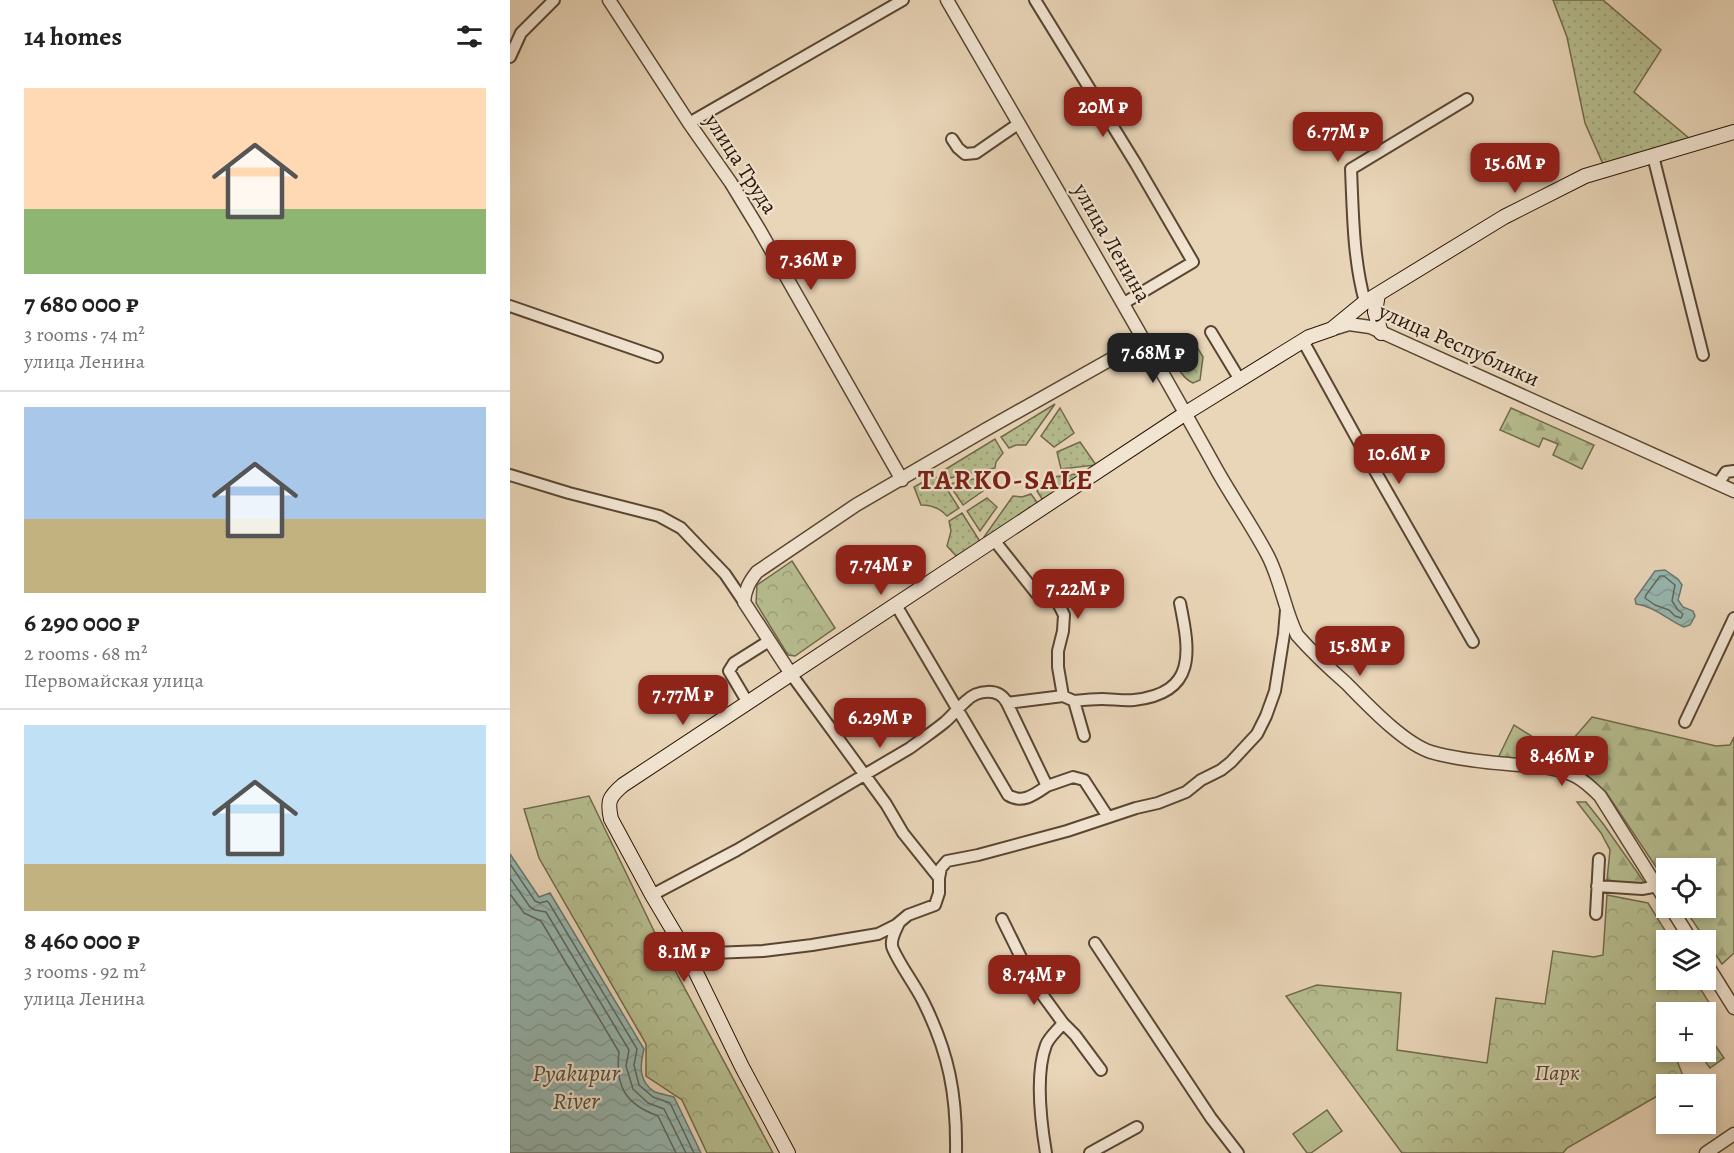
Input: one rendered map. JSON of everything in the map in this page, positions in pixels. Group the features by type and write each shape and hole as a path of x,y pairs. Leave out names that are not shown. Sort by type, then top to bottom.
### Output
{"main road":[{"path":"1332,329 1378,294 1504,217 1585,176 1734,132"},
{"path":"1378,294 1375,312 1381,333"},
{"name":"улица Республики","path":"652,895 611,819 608,805 612,795 623,784 1186,413 1303,341 1332,329"},
{"path":"652,895 687,954 742,1067 788,1153"}],"street":[{"path":"510,57 521,33 554,0"},
{"name":"улица Труда","path":"609,0 731,183 902,480"},
{"path":"689,123 903,0"},
{"name":"улица Ленина","path":"946,0 1124,303 1268,556 1297,635 1378,715 1412,743 1430,752 1445,755 1564,772 1588,783 1600,796 1656,883"},
{"path":"1035,0 1193,262 1124,303"},
{"path":"510,30 521,33"},
{"path":"1365,303 1357,267 1351,169 1467,99"},
{"path":"952,140 965,154 976,153 1018,124"},
{"path":"1653,156 1702,355"},
{"path":"510,306 657,357"},
{"name":"улица Республики","path":"1332,329 1349,324 1370,327 1734,491"},
{"path":"1211,332 1240,380"},
{"path":"732,584 757,572 856,506 1145,340"},
{"path":"1303,341 1473,642"},
{"path":"1718,484 1726,472 1734,471"},
{"path":"510,475 659,516 681,528 725,574 791,675 886,804 903,833 939,878 939,893 935,905 908,915 878,934 763,951 687,954"},
{"path":"994,540 1036,593 1058,603 1064,615 1058,651 1063,696"},
{"path":"744,602 745,590 757,572"},
{"path":"1007,703 1063,696 1074,701 1133,700 1155,696 1171,688 1185,670 1188,646 1180,603"},
{"path":"896,605 1008,795 1014,799 1030,797 1047,786 1073,777 1084,780 1108,817"},
{"name":"улица Ленина","path":"939,878 941,868 947,861 1067,831 1158,803 1186,792 1201,780 1232,762 1257,734 1275,691 1286,606"},
{"path":"1685,722 1734,618"},
{"path":"748,703 729,671 734,663 769,641"},
{"path":"1282,646 1294,643 1305,644"},
{"path":"652,895 736,850 910,748 958,711 964,702 982,693 998,693 1004,698 1047,786"},
{"path":"1074,701 1084,736"},
{"path":"1596,914 1599,859"},
{"path":"1598,886 1642,889 1656,886"},
{"path":"1002,920 1033,981 1101,1070"},
{"path":"892,947 894,932 900,921"},
{"path":"878,934 886,938 892,947 923,1002 943,1045 953,1089 957,1122 956,1153"},
{"path":"1095,943 1211,1118 1238,1153"},
{"path":"1716,979 1734,1008"},
{"path":"1046,1153 1042,1130 1040,1073 1047,1044 1063,1023"},
{"path":"1090,1153 1137,1127"},
{"path":"1706,1153 1734,1134"}],"green space":[{"path":"1553,0 1603,0 1661,50 1634,92 1690,139 1603,164 1585,123 1567,37"},
{"path":"1194,342 1203,357 1200,380 1193,383 1183,375 1172,356"},
{"path":"1055,404 1026,445 1009,448 1001,437"},
{"path":"1060,408 1074,433 1054,447 1041,436"},
{"path":"1511,408 1594,445 1582,469 1553,455 1558,444 1543,438 1539,447 1500,430"},
{"path":"995,439 1003,453 996,462 995,468 946,479 941,472"},
{"path":"1080,442 1096,465 1061,469 1057,452"},
{"path":"1092,472 1044,502 1037,491 1046,478"},
{"path":"933,476 941,480 959,508 947,516 935,508 921,505 914,487"},
{"path":"979,478 983,491 963,505 949,484"},
{"path":"1031,494 1039,505 986,540 984,537 1013,496 1022,497"},
{"path":"987,498 997,507 980,531 967,511"},
{"path":"962,513 979,540 978,547 959,559 947,546 951,531 949,521"},
{"path":"792,561 835,628 795,656 788,655 756,603 757,585"},
{"path":"1592,717 1716,746 1730,745 1734,737 1734,953 1722,964 1716,955 1716,930 1699,930 1691,918 1716,918 1716,858 1656,858 1656,867 1606,792 1560,764 1497,760 1514,725 1552,749 1573,739"},
{"path":"589,796 654,931 773,1153 707,1153 682,1100 646,1076 646,1044 539,858 524,809"},
{"path":"1577,802 1586,802 1649,889 1607,880 1610,850 1601,833"},
{"name":"Парк","path":"1607,895 1648,903 1665,930 1656,930 1656,990 1701,990 1709,1002 1656,1002 1656,1062 1678,1062 1682,1074 1656,1074 1656,1097 1567,1148 1563,1153 1402,1153 1286,996 1317,985 1401,993 1397,1050 1487,1063 1496,998 1545,1004 1553,951 1594,957 1603,955"},
{"path":"1716,1046 1724,1058 1710,1068 1706,1062 1716,1062"},
{"path":"1327,1110 1342,1131 1311,1153 1307,1153 1293,1134"}],"water":[{"path":"1665,570 1678,579 1682,585 1678,600 1683,607 1693,611 1695,616 1690,625 1684,627 1655,610 1636,604 1635,599 1655,571"},
{"name":"Pyakupur River","path":"510,854 539,897 550,893 644,1049 641,1067 643,1078 649,1088 655,1092 674,1097 701,1153 510,1153"}],"district":[{"name":"TARKO-SALE","path":"1006,480"}]}
